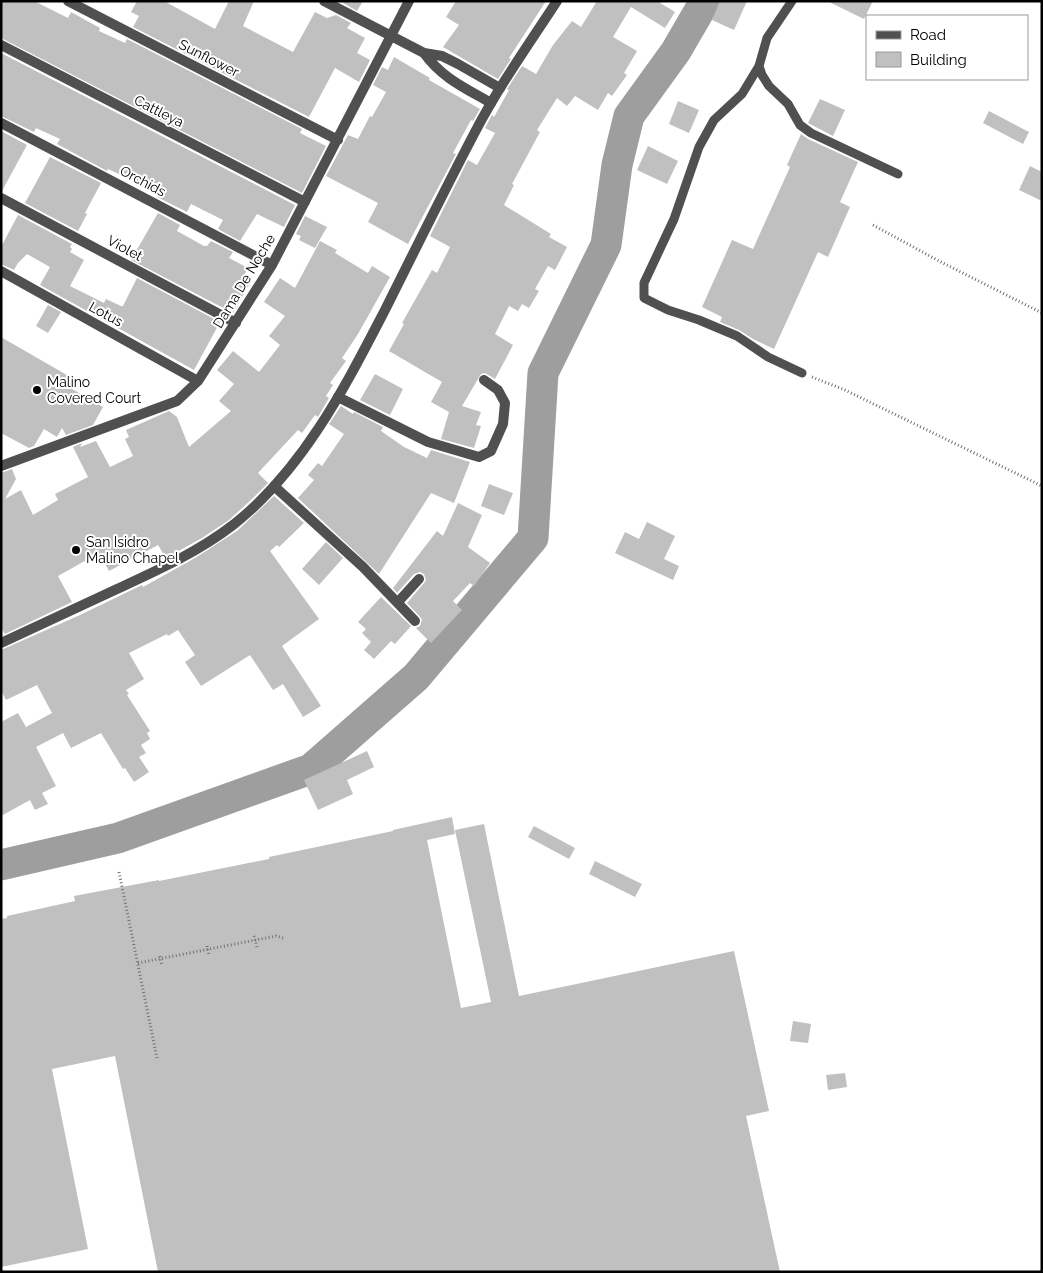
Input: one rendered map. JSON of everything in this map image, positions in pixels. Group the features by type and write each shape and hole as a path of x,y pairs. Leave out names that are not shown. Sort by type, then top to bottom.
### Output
{"street":[{"name":"Sunflower","path":"68,1 338,140"},
{"path":"324,1 424,52 442,56 500,88"},
{"name":"Dama De Noche","path":"1,466 177,402 198,381 272,265 409,1"},
{"path":"1,643 160,569 209,543 256,505 274,486 310,441 338,397 360,359 470,140 500,88 557,1"},
{"name":"Cattleya","path":"1,45 305,202"},
{"path":"424,52 434,67 491,103"},
{"path":"473,92 481,77"},
{"name":"Orchids","path":"1,123 272,265"},
{"name":"Violet","path":"1,198 236,323"},
{"name":"Lotus","path":"2,274 198,381"},
{"path":"338,397 428,442 479,457 491,452 504,424 505,403 498,390 484,380"},
{"path":"274,486 363,566 415,621"},
{"path":"398,602 420,579"}],"lane":[{"path":"792,1 767,38 759,66 742,94 714,120 699,147 674,219 644,283 644,298 668,310 699,320 736,336 768,357 802,373"},
{"path":"759,66 769,86 788,104 805,129 898,174"}],"path":[{"path":"873,226 939,262 1042,313"},
{"path":"802,373 845,390 1042,486"},
{"path":"119,872 158,1058"},
{"path":"138,963 254,938 276,936 283,938"},
{"path":"254,938 256,947"},
{"path":"207,948 209,955"},
{"path":"161,957 162,966"}],"building":[{"path":"1,1 34,1 68,18 71,12 100,28 99,31 125,43 127,39 302,129 300,133 326,146 302,193 1,38"},
{"path":"137,1 164,1 215,29 229,1 254,1 243,26 293,52 315,12 327,18 336,15 351,23 347,28 365,38 357,53 370,60 359,82 335,68 309,117 133,27 139,16 131,12"},
{"path":"344,1 363,1 357,11 343,3"},
{"path":"456,1 546,1 509,58 511,59 498,79 443,47 459,25 446,17"},
{"path":"597,1 657,1 675,12 665,28 631,7 613,37 637,51 624,73 627,75 612,96 608,93 598,110 575,96 567,106 557,98 537,130 540,132 512,184 514,185 504,205 551,234 549,237 567,247 555,270 548,266 535,289 539,291 529,308 522,304 518,311 509,306 495,334 513,345 495,379 485,373 481,374 462,406 481,412 476,425 481,426 474,448 441,439 449,412 431,402 442,382 389,351 404,324 402,323 432,270 437,273 450,247 430,236 468,160 477,165 495,133 485,128 492,115 494,117 509,90 507,89 522,66 536,74 553,45 572,21 581,27"},
{"path":"720,1 747,1 734,30 712,20"},
{"path":"827,1 873,1 864,19"},
{"path":"1,53 295,205 284,227 257,214 240,241 218,229 223,220 191,204 187,212 157,197 158,194 142,187 143,185 108,169 107,171 57,144 60,139 36,128 34,132 1,116"},
{"path":"394,57 430,78 429,80 480,109 473,121 471,120 453,153 456,154 408,244 368,222 378,203 326,176 348,135 358,139 370,116 372,117 386,92 373,85 382,67 388,70"},
{"path":"820,99 845,110 833,136 808,123"},
{"path":"678,101 699,110 689,133 669,124"},
{"path":"989,111 1029,132 1023,144 983,123"},
{"path":"1,131 27,145 2,191 1,191"},
{"path":"801,134 858,162 840,202 850,207 828,257 818,252 774,349 720,322 722,317 702,307 732,240 753,249 790,167 787,165"},
{"path":"648,146 678,161 667,184 637,170"},
{"path":"50,157 101,183 78,231 25,203"},
{"path":"1030,166 1042,172 1042,201 1019,190"},
{"path":"158,213 180,225 177,231 204,246 207,246 211,241 233,252 229,258 248,268 242,279 250,283 233,313 131,260"},
{"path":"18,215 72,244 70,252 84,260 70,286 104,303 106,299 123,306 137,278 220,322 194,370 40,285 50,267 27,254 14,270 1,264 1,247"},
{"path":"305,216 327,227 315,248 299,240 301,236 296,234"},
{"path":"320,241 337,250 335,253 368,273 372,266 390,277 358,334 342,358 346,361 330,383 333,385 326,396 329,398 318,417 315,415 302,433 298,430 258,473 268,483 229,520 166,558 158,545 109,571 99,553 58,576 72,602 5,634 1,627 1,473 12,469 16,479 5,499 21,490 33,515 58,500 55,494 88,477 73,447 82,443 80,447 96,441 110,467 133,456 125,439 129,437 126,430 169,411 177,417 189,447 231,411 219,401 234,384 217,370 233,351 259,372 280,345 269,336 285,316 264,302 280,278 295,288"},
{"path":"48,305 61,312 48,333 36,326"},
{"name":"Malino Covered Court","path":"1,337 72,378 67,386 103,407 93,425 66,435 62,428 57,437 44,429 34,446 29,448 1,433"},
{"path":"375,374 403,389 390,415 360,400"},
{"path":"341,406 353,414 354,412 383,427 381,431 404,447 427,458 431,450 470,462 454,503 431,493 379,574 298,498 314,480 308,475 318,463 322,466 344,434 329,424"},
{"path":"489,484 513,493 504,515 481,506"},
{"path":"274,496 304,523 279,547 277,545 270,551 319,619 282,646 321,706 303,717 283,684 273,690 250,655 201,686 185,662 195,655 178,630 129,653 144,679 126,690 129,694 127,695 150,731 147,733 150,739 141,745 146,753 139,757 149,772 134,782 125,768 123,769 101,733 71,748 63,733 36,747 56,786 42,793 48,804 35,810 30,800 1,816 1,722 18,713 26,727 52,713 37,685 6,700 1,690 1,650 142,585 143,587 195,558 237,531"},
{"path":"458,503 482,515 468,547 490,563 474,586 470,583 453,601 462,610 431,643 416,628 420,626 422,619 407,603 426,580 424,574 420,572 414,574 397,593 393,588 437,531 443,536"},
{"path":"647,522 675,536 664,559 679,566 673,580 615,553 625,532 639,539"},
{"path":"326,542 343,558 319,585 302,569"},
{"path":"381,597 411,626 395,644 391,641 374,659 364,650 371,642 362,633 366,629 358,622"},
{"path":"367,751 374,767 347,780 353,794 318,810 304,780"},
{"path":"452,817 455,834 427,840 461,1008 491,1002 455,830 484,824 519,996 734,951 769,1111 746,1116 780,1272 158,1272 115,1056 52,1069 88,1249 1,1267 1,919 75,901 74,896 269,859 269,857"},
{"path":"534,826 575,848 569,859 528,837"},
{"path":"595,861 642,884 635,897 589,874"},
{"path":"793,1021 811,1024 808,1043 790,1041"},
{"path":"845,1073 847,1087 828,1090 826,1075"}],"waterway":[{"path":"1,865 118,838 311,769 416,677 533,538 543,373 606,245 617,165 629,116 676,51 705,1"}],"place":[{"name":"Malino Covered Court","path":"37,390"},
{"name":"San Isidro Malino Chapel","path":"76,550"}]}
